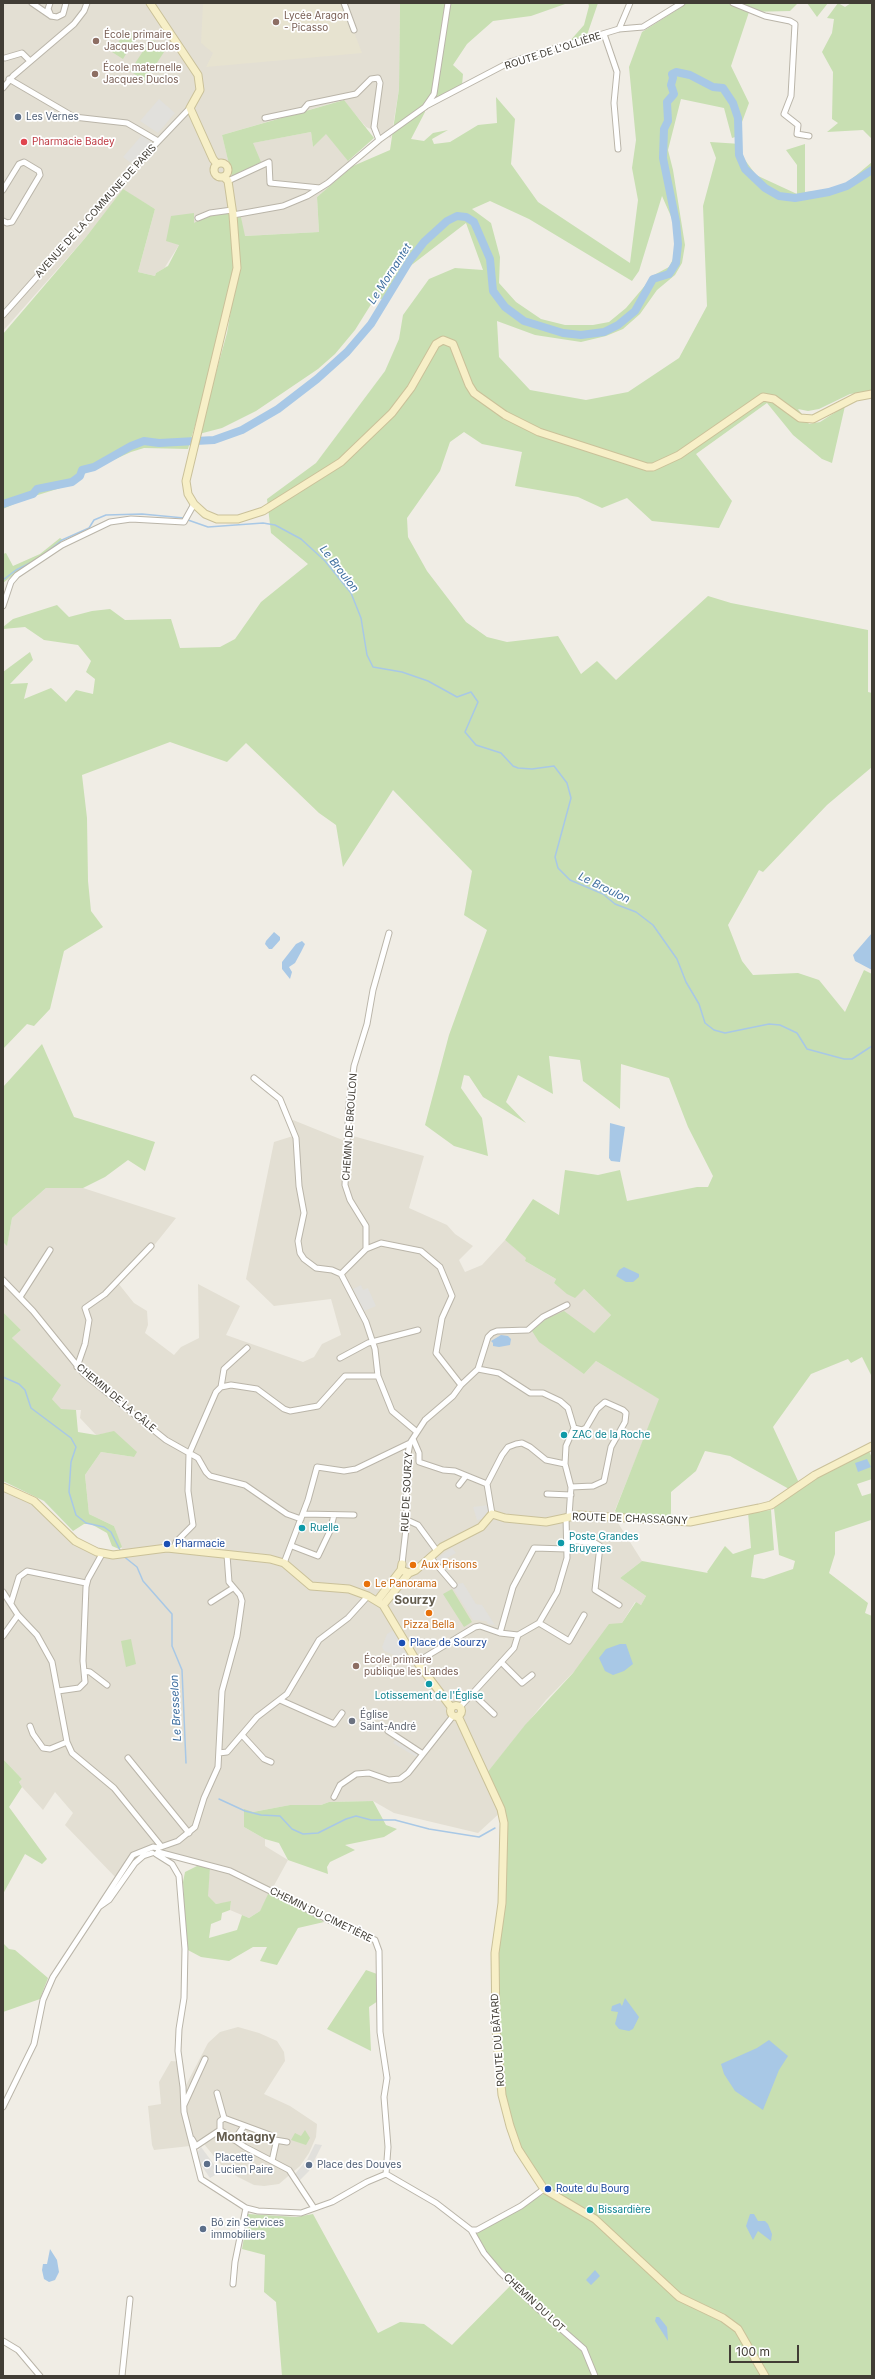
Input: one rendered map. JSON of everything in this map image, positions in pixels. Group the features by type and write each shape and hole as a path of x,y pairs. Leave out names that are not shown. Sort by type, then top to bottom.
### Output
{"street":[{"path":"32,3 51,16 57,17 63,14 66,3"},
{"path":"50,3 48,9 51,16"},
{"path":"3,88 9,79 74,24 84,11 87,3"},
{"path":"150,3 198,75 200,90 190,108 217,164 214,173 219,177 226,179 269,162 270,183 320,188"},
{"path":"344,3 354,30"},
{"path":"425,107 434,94 448,3"},
{"path":"619,29 630,3"},
{"name":"ROUTE DE L'OLLIÈRE","path":"198,218 210,213 233,213 293,203 320,188 379,140 425,107 510,62 619,29 643,26 682,3"},
{"path":"733,3 765,16 790,21 795,24 791,96 784,114 798,125 797,134 809,136"},
{"path":"604,34 617,72 614,103 618,149"},
{"path":"6,58 22,53 30,61"},
{"path":"265,118 303,110 308,104 356,94 371,79 378,78 380,83 374,127 379,140"},
{"path":"9,79 74,118 127,123 158,141"},
{"name":"AVENUE DE LA COMMUNE DE PARIS","path":"3,315 158,141 190,108"},
{"path":"3,190 19,164 24,162 39,171 40,175 12,222 7,224 3,221"},
{"path":"226,179 233,213 237,268 192,446 186,481 188,494 194,504 205,514 217,519 246,517 274,504 341,462 392,413 411,388 436,344 443,340 450,342 456,350 467,381 474,393 505,414 539,432 647,467 653,467 679,455 704,440 764,397 774,399 800,418 813,419 856,397 872,394"},
{"path":"3,606 11,582 17,575 72,540 110,522 131,519 186,519 194,504"},
{"name":"CHEMIN DE BROULON","path":"366,1249 366,1226 350,1200 345,1185 349,1104 354,1066 367,1024 373,990 389,933"},
{"path":"254,1078 280,1099 296,1138 298,1186 304,1213 298,1241 300,1253 304,1259 316,1268 332,1270 341,1274 359,1307 373,1342 378,1376 392,1411 417,1432"},
{"path":"341,1274 366,1249 381,1243 421,1251 440,1267 452,1296 442,1318 436,1353 461,1385"},
{"path":"77,1367 84,1349 89,1320 85,1308 105,1294 151,1246"},
{"path":"20,1297 50,1250"},
{"name":"CHEMIN DE LA CÂLE","path":"3,1280 20,1297 77,1367 166,1440 198,1458 210,1476 245,1485 287,1514 302,1517"},
{"path":"567,1306 543,1317 528,1330 497,1331 492,1333 488,1337 478,1369 499,1372 530,1392 543,1393 560,1401 568,1408 574,1428"},
{"path":"340,1358 373,1342 418,1330"},
{"path":"221,1387 224,1369 247,1348"},
{"name":"RUE DE SOURZY","path":"401,1567 407,1520 406,1465 412,1441 425,1420 453,1396 461,1385 478,1369"},
{"path":"174,1548 176,1542 193,1525 188,1491 189,1454 216,1392 221,1387 231,1385 257,1389 284,1410 290,1411 318,1406 345,1376 378,1376"},
{"path":"571,1487 593,1486 604,1481 614,1439 624,1422 626,1413 623,1410 605,1402 597,1409 586,1428 582,1430 574,1428"},
{"path":"334,1797 340,1785 356,1774 369,1773 389,1780 400,1779 408,1773 455,1716 461,1712 460,1708 472,1693 514,1648 518,1636 539,1623 557,1592 565,1569 571,1487 565,1464 566,1446 569,1435 574,1428"},
{"path":"284,1563 292,1546 302,1517 317,1467 344,1471 356,1469 412,1441 419,1453 419,1462 443,1470 455,1471 487,1484"},
{"path":"380,1603 412,1571 437,1551 481,1527 492,1514 487,1484 502,1455 508,1447 522,1443 530,1447 546,1460 565,1464"},
{"name":"ROUTE DE CHASSAGNY","path":"492,1514 506,1518 546,1522 568,1517 700,1521 771,1505 815,1475 872,1446"},
{"path":"459,1485 466,1476"},
{"path":"3,1487 34,1501 75,1541 102,1554 121,1554 143,1549 174,1548 270,1559 284,1563 311,1586 349,1589 368,1596 380,1603 418,1662 451,1707 450,1713 455,1716"},
{"path":"547,1494 570,1495"},
{"path":"292,1546 318,1556 330,1532 334,1515"},
{"path":"302,1517 354,1515"},
{"path":"407,1520 418,1525 437,1551"},
{"path":"567,1540 595,1543 600,1546 595,1590 619,1605"},
{"path":"500,1633 513,1586 534,1548 567,1549"},
{"path":"58,1691 82,1686 85,1682 86,1583 102,1554"},
{"path":"99,1907 109,1900 135,1863 143,1856 178,1841 189,1833 197,1823 204,1798 218,1767 220,1753 222,1690 237,1636 242,1601 227,1577 227,1555"},
{"path":"430,1557 454,1586"},
{"path":"380,1603 401,1567 412,1571"},
{"path":"11,1603 19,1576 27,1571 86,1583"},
{"path":"211,1602 233,1588"},
{"path":"3,1592 18,1615 37,1635 52,1662 67,1742 74,1756 114,1788 156,1850 172,1864 179,1876 184,1949 184,1998 179,2029 178,2051 184,2087 183,2105 201,2180 246,2208 258,2211 300,2213 332,2202 367,2182 386,2174 436,2203 471,2230 477,2230 521,2206 544,2189"},
{"path":"220,1753 227,1752 257,1717 280,1700 299,1676 319,1640 348,1618 368,1596"},
{"path":"3,1636 18,1615"},
{"path":"539,1623 569,1641 584,1615"},
{"path":"418,1662 475,1627 480,1626 500,1633 518,1636"},
{"path":"501,1662 522,1683 532,1675"},
{"path":"84,1671 90,1672 107,1685"},
{"path":"472,1693 494,1714"},
{"path":"280,1700 334,1724 342,1713"},
{"path":"451,1707 455,1705 460,1708"},
{"name":"ROUTE DU BÂTARD","path":"455,1716 500,1809 504,1823 502,1904 495,1953 494,1988 497,2054 502,2095 518,2149 544,2189 595,2219 679,2297 724,2318 738,2329 765,2376"},
{"path":"30,1726 33,1734 43,1748 48,1750 67,1742"},
{"path":"388,1731 424,1754"},
{"path":"242,1735 264,1759 271,1762"},
{"path":"128,1758 189,1833"},
{"path":"3,2107 34,2044 43,2000 55,1972 99,1907 128,1860 138,1851 156,1850"},
{"name":"CHEMIN DU CIMETIÈRE","path":"156,1850 230,1871 335,1923 375,1940 380,1951 380,2032 387,2078 384,2097 388,2147 386,2174"},
{"path":"183,2105 205,2059"},
{"path":"217,2093 224,2118"},
{"path":"224,2118 270,2135 275,2140 287,2142"},
{"path":"220,2130 220,2121 224,2118"},
{"path":"234,2140 244,2126"},
{"path":"220,2130 234,2140 289,2170 314,2208"},
{"path":"196,2146 220,2130"},
{"path":"190,2137 196,2146 196,2161"},
{"path":"274,2162 275,2140"},
{"path":"233,2284 235,2262 246,2208"},
{"name":"CHEMIN DU LOT","path":"471,2230 484,2253 500,2272 535,2306 584,2349 595,2376"},
{"path":"122,2376 130,2299"},
{"path":"3,2341 18,2350 40,2376"}],"shaded area":[{"path":"3,3 400,3 399,89 391,138 366,127 343,100 222,135 232,176 252,143 311,132 313,147 326,133 353,166 317,197 319,232 244,236 241,217 193,224 194,213 179,245 165,267 168,266 156,273 155,276 138,272 155,209 123,190 86,237 3,331"},
{"name":"Lycée Aragon - Picasso","path":"203,3 343,3 362,53 206,67 213,53 201,43"},
{"path":"159,99 175,113 158,133 140,121"},
{"path":"142,135 151,142 131,163 123,157"},
{"path":"293,1120 345,1141 346,1134 424,1156 409,1208 447,1225 455,1234 473,1246 459,1260 465,1272 482,1265 505,1240 527,1258 525,1261 556,1279 554,1283 561,1288 584,1289 611,1315 594,1333 584,1374 596,1361 660,1399 613,1515 642,1561 620,1578 646,1596 641,1605 635,1602 622,1623 546,1700 486,1774 503,1810 478,1833 394,1813 373,1801 329,1802 321,1805 290,1805 253,1812 244,1827 265,1839 265,1846 288,1860 260,1911 249,1918 230,1910 231,1902 216,1904 207,1896 210,1868 161,1856 138,1854 129,1862 118,1880 65,1825 73,1813 55,1792 43,1810 22,1787 19,1782 22,1779 3,1759 3,1491 35,1505 66,1538 72,1533 81,1540 105,1551 116,1551 122,1549 114,1526 89,1514 85,1475 101,1452 134,1457 114,1432 96,1435 80,1418 81,1410 61,1410 52,1399 35,1362 12,1338 21,1330 3,1312 3,1242 7,1245 12,1218 46,1188 83,1188 176,1218 152,1248 118,1283 134,1303 147,1311 148,1325 145,1333 174,1355 181,1347 199,1338 198,1284 240,1306 226,1335 303,1362 314,1357 322,1344 341,1335 331,1299 274,1306 246,1279 274,1142 293,1136 289,1123"},
{"path":"361,1285 363,1290 368,1288 376,1306 364,1311 353,1289"},
{"path":"489,1505 489,1509 483,1519 477,1520 473,1507"},
{"path":"452,1548 456,1553 440,1562 457,1584 463,1583 476,1604 482,1605 495,1625 488,1624 486,1621 473,1620 453,1588 454,1585 433,1561"},
{"path":"394,1630 408,1656 405,1659 384,1651 382,1647 387,1634"},
{"path":"389,1730 423,1751 418,1758 393,1743 395,1740 386,1734"},
{"path":"238,2027 259,2033 277,2041 284,2052 285,2061 264,2094 290,2106 317,2124 316,2137 309,2153 300,2166 279,2184 264,2186 254,2185 238,2177 222,2166 204,2144 197,2150 191,2151 190,2146 154,2150 152,2145 148,2106 161,2104 159,2082 171,2061 183,2062 186,2085 208,2043 220,2032"},
{"name":"Place des Douves","path":"315,2144 322,2145 309,2171 299,2181 294,2175 307,2160"},
{"name":"Placette Lucien Paire","path":"201,2147 216,2167 213,2170 215,2175 210,2178 199,2162 198,2151"}],"green space":[{"path":"400,3 568,3 531,16 493,21 467,44 453,65 463,74 462,85 424,104 425,112 411,139 424,141 433,133 448,130 432,139 434,144 450,142 478,125 497,123 496,97 515,119 511,164 538,202 630,263 638,200 632,168 636,140 629,67 642,32 683,6 684,3 798,3 790,11 749,12 731,66 749,103 742,122 742,135 732,138 724,108 681,99 668,150 673,170 685,245 682,263 675,275 657,290 640,314 623,329 606,336 581,342 535,335 497,321 499,357 530,390 586,400 628,392 679,358 707,306 703,206 716,158 710,142 741,144 742,156 756,175 797,194 797,165 786,150 805,144 805,192 827,190 847,183 872,162 872,391 850,394 819,409 808,411 798,409 809,424 820,422 845,406 832,463 822,459 793,435 767,403 696,454 732,501 719,528 652,521 627,498 602,508 578,497 515,486 522,452 482,444 464,432 450,442 440,471 407,518 408,537 427,571 466,622 487,637 507,642 558,636 581,674 597,661 616,680 708,596 731,603 868,630 868,692 872,693 872,767 827,805 763,872 759,870 728,925 742,961 753,975 798,973 819,980 845,1012 864,970 872,974 872,1377 862,1357 851,1363 848,1359 811,1374 773,1427 799,1483 789,1489 730,1456 705,1451 696,1471 671,1492 671,1518 619,1516 615,1511 659,1399 596,1361 584,1374 539,1342 532,1331 546,1319 564,1311 594,1333 611,1315 584,1289 575,1298 567,1294 554,1283 556,1279 525,1261 526,1258 505,1240 533,1199 559,1215 565,1170 598,1175 620,1170 627,1201 697,1187 708,1187 713,1176 688,1127 669,1078 621,1064 620,1109 583,1081 580,1060 549,1056 553,1094 518,1075 506,1102 526,1123 483,1097 469,1076 464,1075 461,1088 482,1118 488,1156 454,1146 425,1125 449,1035 487,930 464,915 472,871 393,790 343,867 336,825 319,813 246,743 227,762 170,742 82,775 87,818 88,881 91,911 103,927 64,951 50,1009 34,1026 27,1024 3,1049 3,672 30,652 33,660 10,684 28,683 24,699 51,688 66,702 76,690 93,694 95,679 86,672 91,661 78,645 44,640 25,627 3,629 3,627 13,619 57,605 69,617 92,611 110,609 125,620 171,619 180,648 220,647 235,639 261,602 308,564 271,533 267,499 316,463 385,371 399,339 403,315 429,279 455,268 483,270 466,223 409,267 389,300 375,298 355,330 335,354 318,369 256,411 222,428 199,434 227,333 233,298 188,449 144,448 131,452 87,472 70,485 25,499 3,509 3,334 86,237 123,189 155,209 138,272 155,276 156,273 168,266 179,245 166,241 171,216 194,213 194,223 205,217 230,213 231,218 241,217 245,236 319,232 317,197 353,166 390,150 399,89","holes":["662,196 673,221 675,255 669,267 654,275 626,308 609,322 593,325 565,325 541,319 516,302 499,283 500,257 491,223 472,209 490,201 529,219 632,281 639,271"]},
{"path":"588,3 598,3 587,35 569,42 584,25 589,6"},
{"path":"807,3 828,3 817,17"},
{"path":"838,3 845,7 851,3 872,3 872,139 863,130 827,132 838,123 832,119 833,72 822,52 832,33 834,19 827,18"},
{"path":"126,30 137,36 123,59 112,52"},
{"path":"151,39 166,49 145,81 130,71"},
{"path":"344,100 374,138 348,161 326,134 313,147 311,132 253,143 261,162 232,177 222,135"},
{"path":"60,538 63,540 40,559 18,571 3,583 3,554 6,553 13,566 40,554"},
{"path":"42,1044 74,1117 155,1142 145,1171 128,1160 105,1177 83,1188 46,1188 12,1218 7,1246 3,1242 3,1087"},
{"path":"3,1312 21,1330 12,1338 61,1385 52,1399 61,1409 76,1410 78,1432 96,1435 114,1431 137,1452 134,1457 101,1452 85,1475 89,1514 114,1526 122,1547 119,1549 112,1546 107,1533 91,1524 84,1524 73,1531 44,1501 3,1481"},
{"path":"869,1451 872,1458 872,1479 857,1484 862,1496 872,1493 872,1517 871,1520 835,1532 835,1554 829,1573 868,1603 865,1613 872,1616 872,2376 282,2376 276,2302 264,2292 265,2255 242,2249 248,2214 296,2217 313,2214 378,2333 400,2322 424,2324 452,2345 514,2282 485,2251 474,2235 545,2193 520,2148 509,2120 500,2056 497,1953 505,1903 507,1843 506,1823 486,1774 525,1725 573,1673 609,1624 622,1623 636,1602 641,1605 646,1596 620,1578 642,1561 708,1573 707,1572 725,1546 733,1554 751,1548 748,1512 771,1510 774,1550 754,1555 751,1577 764,1579 793,1569 795,1561 779,1555 774,1508 815,1478"},
{"path":"452,1589 472,1622 464,1627 443,1594"},
{"path":"131,1639 136,1664 126,1667 121,1641"},
{"path":"3,1759 22,1779 19,1782 22,1787 9,1807 47,1859 42,1864 25,1854 3,1894"},
{"path":"373,1801 386,1825 397,1829 384,1837 345,1845 355,1850 330,1862 327,1867 328,1874 288,1860 279,1843 265,1839 244,1827 244,1809 253,1812 290,1805 321,1805 329,1802"},
{"path":"199,1865 210,1868 208,1896 216,1904 231,1901 230,1910 222,1913 221,1920 211,1924 209,1938 237,1930 242,1915 249,1918 260,1911 269,1892 324,1922 298,1928 277,1965 260,1961 267,1947 253,1947 229,1961 201,1957 186,1949 183,1882 185,1872"},
{"path":"3,1943 9,1949 15,1950 48,1978 40,1999 3,2012"},
{"path":"366,1970 377,1974 378,2001 369,2007 371,2051 327,2029"},
{"path":"305,2130 310,2138 306,2145 291,2140 295,2133 301,2136"}],"water":[{"path":"274,932 280,937 280,940 272,949 269,949 265,944"},
{"path":"872,933 872,970 855,961 853,955"},
{"path":"302,941 305,944 301,952 295,963 289,967 292,972 290,979 282,969 282,962 296,944"},
{"path":"610,1123 625,1127 620,1162 611,1161 609,1158"},
{"path":"624,1267 639,1274 639,1277 633,1282 626,1282 616,1276 619,1270"},
{"path":"501,1335 508,1336 511,1339 510,1345 499,1347 493,1346 491,1341"},
{"path":"867,1459 871,1467 858,1472 855,1463"},
{"path":"620,1644 626,1644 633,1664 624,1671 613,1675 605,1671 599,1658 606,1649"},
{"path":"625,1998 639,2017 633,2029 629,2031 619,2029 615,2024 618,2012 611,2011 612,2006 620,2003 622,2006"},
{"path":"769,2040 788,2056 779,2070 763,2110 735,2091 724,2074 721,2064 757,2048"},
{"path":"750,2214 754,2214 758,2221 765,2221 768,2224 772,2234 771,2241 758,2231 753,2240 746,2226"},
{"path":"50,2249 57,2260 59,2272 55,2280 49,2282 44,2279 42,2270 43,2264 47,2264"},
{"path":"595,2270 600,2276 591,2285 586,2280"},
{"path":"656,2317 659,2317 667,2327 668,2341 655,2321"}],"waterway":[{"name":"Le Mornantet","path":"3,504 33,494 37,489 72,482 80,476 82,470 94,467 131,446 144,441 159,443 214,440 242,430 278,409 317,379 347,352 371,324 410,260 424,242 447,221 457,216 466,217 474,222 490,259 493,291 505,307 524,321 563,333 581,335 604,332 618,325 635,311 653,279 669,274 676,263 678,244 676,222 663,158 664,129 668,121 667,102 674,94 671,85 673,78 672,74 676,72 690,75 713,87 723,88 733,103 738,118 739,155 745,169 765,188 779,196 795,198 829,192 847,186 872,170"},
{"name":"Le Broulon","path":"42,556 62,540 89,528 94,520 106,515 142,514 184,518"},
{"name":"Le Broulon","path":"188,520 208,527 263,523 275,525 301,539 325,561 351,593 361,618 367,655 373,667 402,672 428,681 457,697 471,692 478,702 465,732 476,745 501,753 513,766 518,768 532,769 554,766 567,783 571,798 555,857 558,868 570,880 603,894 615,904 636,912 653,925 677,959 686,982 699,1004 705,1023 714,1030 725,1033 769,1024 780,1025 797,1033 807,1049 844,1059 852,1059 872,1046"},
{"name":"Le Broulon","path":"3,580 16,570 30,563"},
{"name":"Le Bresselon","path":"3,1377 19,1384 25,1390 31,1408 71,1438 76,1447 71,1462 69,1492 76,1515 86,1523 104,1527 111,1532 121,1552"},
{"name":"Le Bresselon","path":"122,1555 137,1567 143,1581 172,1614 172,1646 182,1670 186,1763"},
{"name":"Le Bresselon","path":"219,1799 245,1811 261,1815 280,1816 292,1829 303,1834 318,1833 346,1819 356,1816 371,1820 395,1820 429,1829 479,1837 495,1828"}],"place":[{"name":"Lycée Aragon - Picasso","path":"276,22"},
{"name":"École primaire Jacques Duclos","path":"96,41"},
{"name":"École maternelle Jacques Duclos","path":"95,74"},
{"name":"Les Vernes","path":"18,117"},
{"name":"Pharmacie Badey","path":"24,142"},
{"name":"ZAC de la Roche","path":"564,1435"},
{"name":"Ruelle","path":"302,1528"},
{"name":"Poste Grandes Bruyeres","path":"561,1543"},
{"name":"Pharmacie","path":"167,1544"},
{"name":"Aux Prisons","path":"413,1565"},
{"name":"Le Panorama","path":"367,1584"},
{"name":"Pizza Bella","path":"429,1613"},
{"name":"Place de Sourzy","path":"402,1643"},
{"name":"École primaire publique les Landes","path":"356,1666"},
{"name":"Lotissement de l'Église","path":"429,1684"},
{"name":"Église Saint-André","path":"352,1721"},
{"name":"Placette Lucien Paire","path":"207,2164"},
{"name":"Place des Douves","path":"309,2165"},
{"name":"Route du Bourg","path":"548,2189"},
{"name":"Bissardière","path":"590,2210"},
{"name":"Bô zin Services immobiliers","path":"203,2229"}],"district":[{"name":"Sourzy","path":"415,1600"},
{"name":"Montagny","path":"246,2137"}]}
